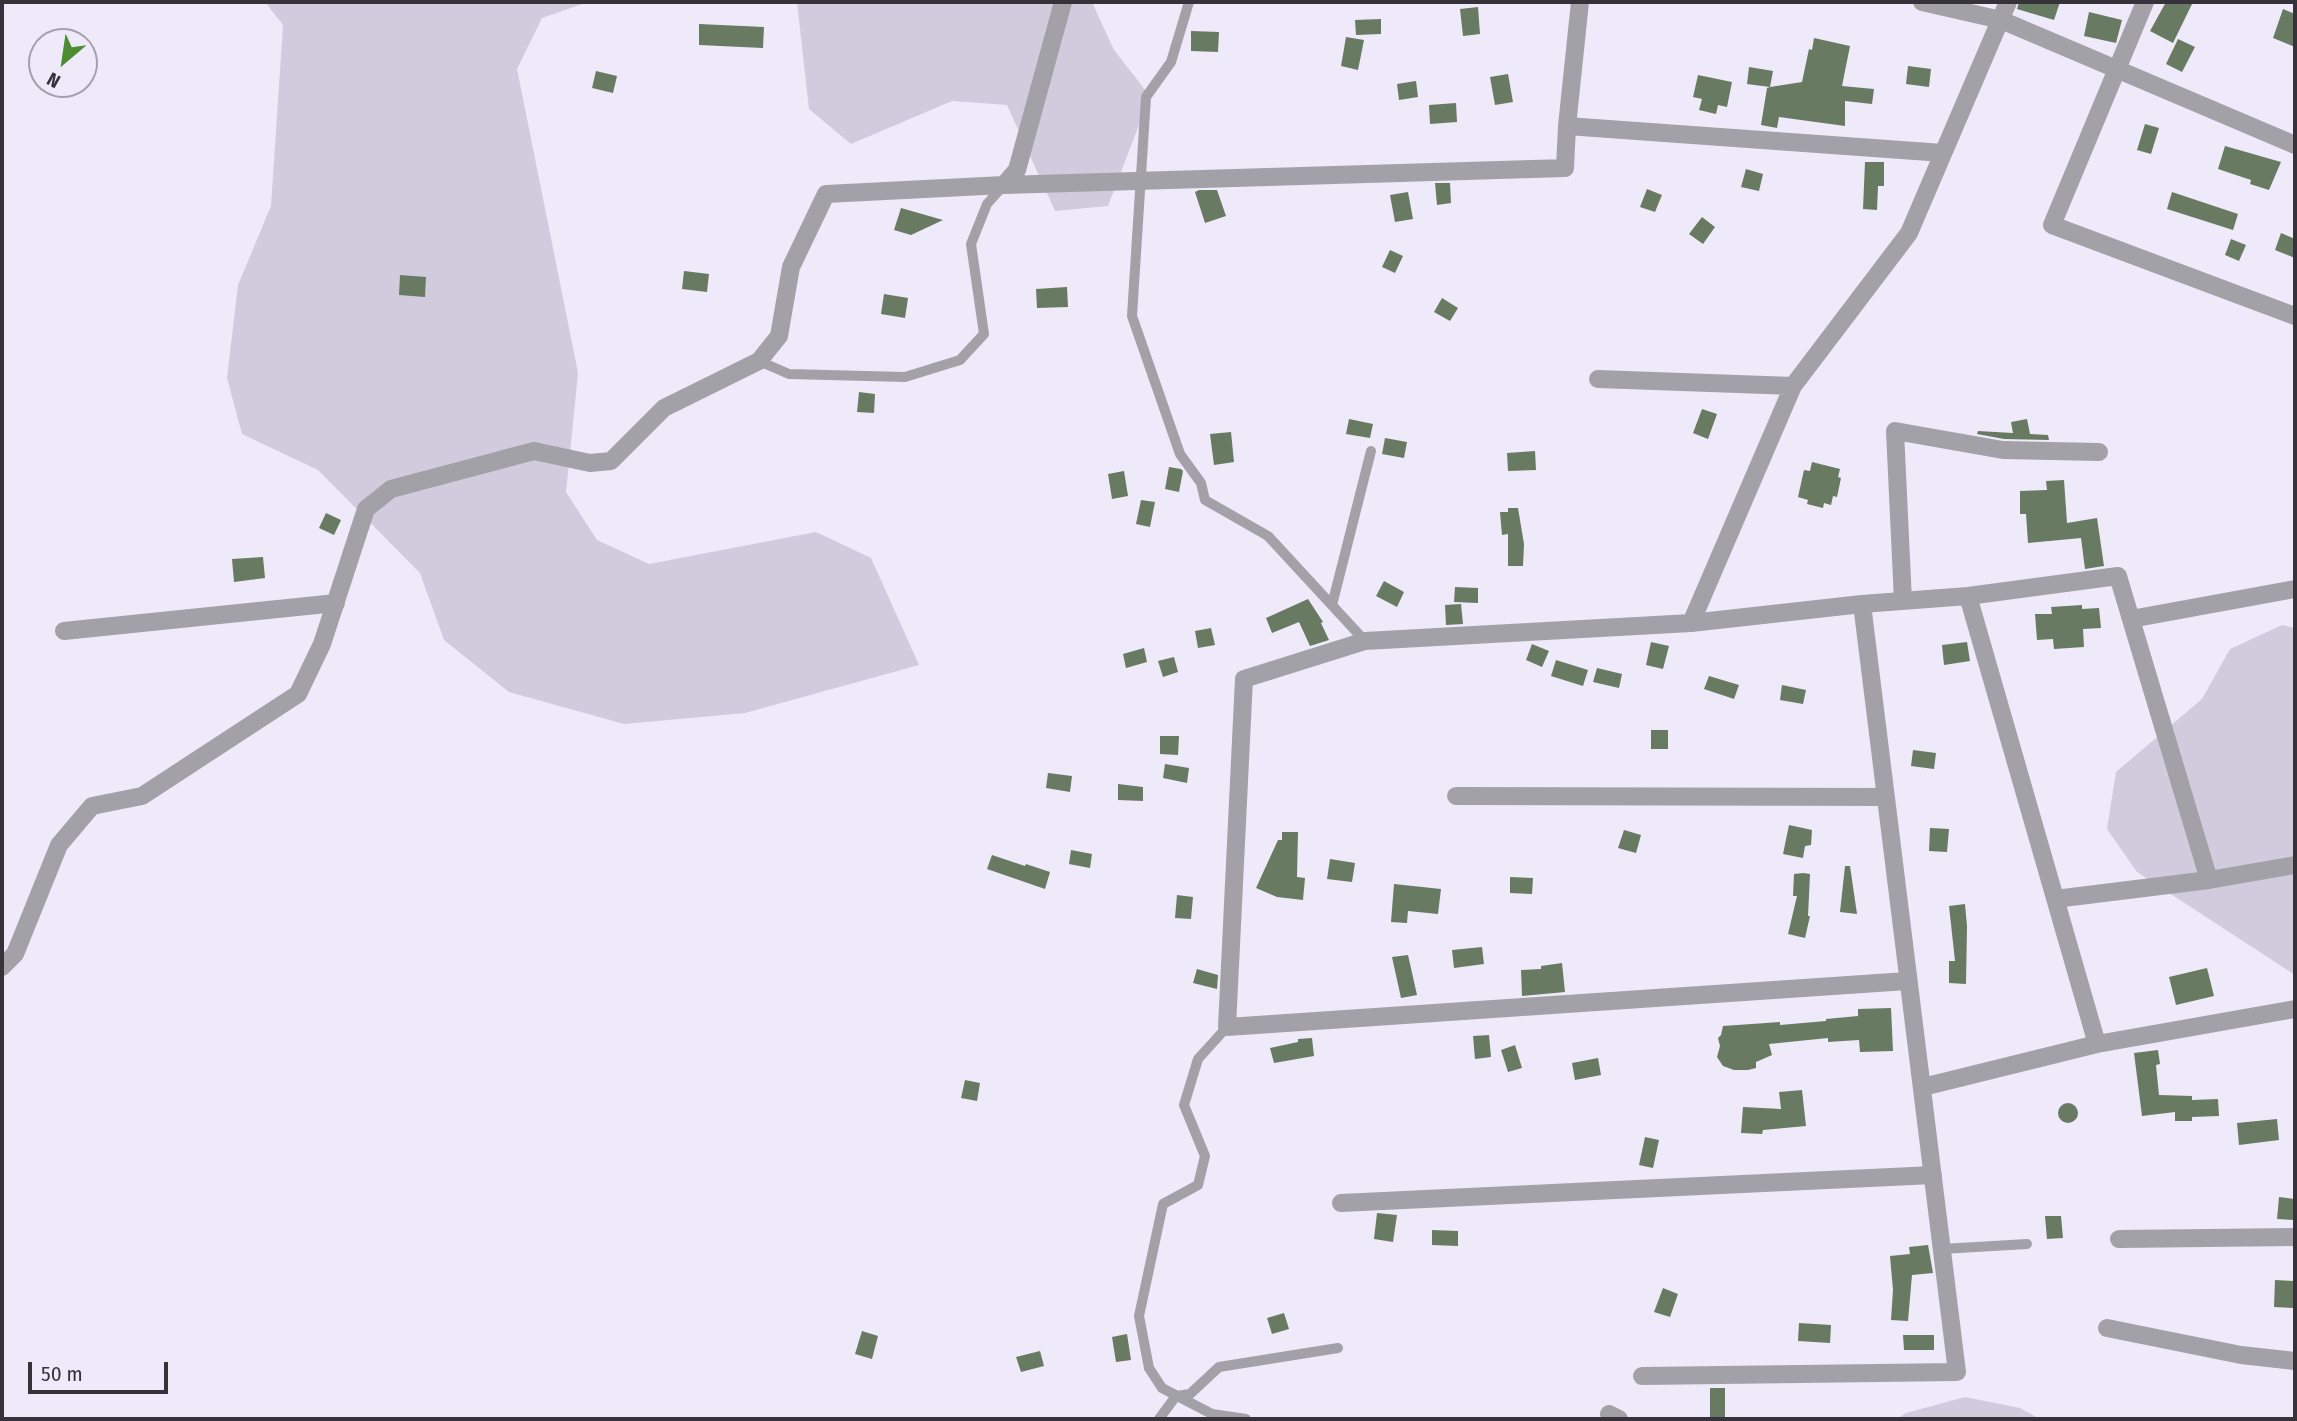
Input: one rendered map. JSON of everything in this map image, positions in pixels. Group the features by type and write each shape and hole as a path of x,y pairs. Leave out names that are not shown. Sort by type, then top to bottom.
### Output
{"street":[{"path":"1004,185 1017,170 1063,2"},
{"path":"2,967 15,954 59,845 92,806 142,796 298,694 323,644 366,509 391,489 534,451 590,463 611,461 664,408 759,361 779,336 791,267 827,194 1004,185 1565,168 1580,2"},
{"path":"1922,2 2001,20 2295,145"},
{"path":"1691,623 1793,386 1909,233 2008,2"},
{"path":"2145,2 2052,225 2295,316"},
{"path":"1567,126 1943,153"},
{"path":"1598,379 1793,386"},
{"path":"1903,601 1895,431 2003,450 2099,452"},
{"path":"1907,981 1227,1027 1244,679 1365,641 1691,623 1862,604 1968,596 2118,576 2208,880"},
{"path":"2131,619 2295,589"},
{"path":"1968,596 2097,1044"},
{"path":"64,631 336,603"},
{"path":"1642,1376 1957,1372 1862,604"},
{"path":"1456,796 1885,797"},
{"path":"2055,899 2208,880 2295,865"},
{"path":"1923,1087 2097,1044 2295,1009"},
{"path":"1341,1203 1933,1175"},
{"path":"2119,1239 2295,1237"},
{"path":"2107,1328 2241,1355 2295,1361"}],"lane":[{"path":"1189,2 1171,62 1146,97 1132,316 1181,454 1200,483 1205,500 1268,536 1365,641"},
{"path":"759,361 789,374 905,377 960,360 984,334 971,244 987,204 1004,185"},
{"path":"1332,605 1371,451"},
{"path":"1227,1027 1198,1059 1184,1105 1205,1156 1198,1185 1163,1204 1139,1316 1149,1368 1162,1388 1212,1414 1246,1419"},
{"path":"1942,1250 2026,1244"},
{"path":"1159,1419 1176,1396 1190,1394 1219,1367 1338,1348"}],"shaded area":[{"path":"265,2 588,2 542,18 517,69 578,373 566,492 597,540 649,564 816,532 871,558 919,665 745,713 624,724 509,692 444,640 420,573 318,470 242,434 227,378 238,285 271,206 283,25"},
{"path":"797,2 1092,2 1114,50 1150,96 1108,206 1055,211 1007,105 952,101 851,144 809,109"},
{"path":"2282,625 2295,628 2295,975 2137,872 2107,829 2116,772 2202,699 2230,649"},
{"path":"1965,1397 2020,1408 2040,1419 1897,1419 1906,1413"}],"building":[{"path":"2019,2 2060,2 2054,20 2017,9"},
{"path":"2166,2 2193,2 2173,43 2150,31"},
{"path":"1478,7 1480,34 1463,36 1460,9"},
{"path":"2283,9 2295,14 2295,47 2273,38"},
{"path":"2089,12 2122,20 2116,43 2084,36"},
{"path":"1381,19 1381,34 1356,35 1355,20"},
{"path":"699,24 764,27 763,48 699,45"},
{"path":"1191,31 1219,32 1218,52 1191,51"},
{"path":"1346,37 1364,40 1358,70 1341,66"},
{"path":"1814,38 1850,46 1842,86 1874,89 1872,104 1845,101 1845,126 1779,117 1777,128 1761,125 1767,88 1802,82"},
{"path":"2178,39 2195,47 2182,72 2166,64"},
{"path":"1908,66 1931,69 1929,87 1906,84"},
{"path":"1749,67 1773,71 1770,87 1747,84"},
{"path":"596,71 617,76 613,93 592,88"},
{"path":"1508,74 1513,102 1495,105 1490,77"},
{"path":"1698,75 1732,82 1727,107 1718,105 1716,114 1699,110 1702,99 1693,97"},
{"path":"1416,81 1418,97 1399,100 1397,84"},
{"path":"1456,103 1457,122 1430,124 1429,105"},
{"path":"2145,124 2159,128 2151,154 2137,150"},
{"path":"2225,146 2281,162 2269,190 2250,184 2251,180 2218,169"},
{"path":"1865,162 1884,162 1884,186 1878,186 1877,210 1863,209"},
{"path":"1746,169 1763,174 1759,191 1741,187"},
{"path":"1435,183 1450,183 1451,203 1437,205"},
{"path":"1647,189 1662,195 1655,212 1640,207"},
{"path":"1217,190 1226,216 1205,223 1195,192"},
{"path":"1408,192 1413,219 1395,222 1390,195"},
{"path":"2172,192 2238,214 2233,230 2167,209"},
{"path":"901,208 943,220 911,235 894,230"},
{"path":"1702,217 1715,227 1703,244 1689,234"},
{"path":"2281,233 2295,239 2295,258 2275,250"},
{"path":"2231,239 2246,245 2239,261 2225,255"},
{"path":"1390,250 1403,256 1395,273 1382,267"},
{"path":"684,271 709,274 707,292 682,289"},
{"path":"400,275 426,277 425,297 399,295"},
{"path":"1067,287 1068,307 1037,308 1036,289"},
{"path":"884,294 908,298 905,318 881,314"},
{"path":"1442,298 1458,308 1450,321 1434,312"},
{"path":"859,392 875,394 874,413 857,412"},
{"path":"1702,409 1717,414 1708,439 1693,433"},
{"path":"1349,419 1373,424 1370,438 1346,434"},
{"path":"2027,419 2030,434 2048,435 2049,440 2004,439 1977,434 1978,431 2013,433 2011,422"},
{"path":"1231,432 1234,462 1214,465 1210,434"},
{"path":"1385,438 1407,442 1404,458 1382,454"},
{"path":"1535,451 1536,470 1508,471 1507,453"},
{"path":"1812,462 1840,469 1837,497 1833,496 1831,505 1824,503 1823,508 1807,504 1808,500 1798,497 1804,470 1810,471"},
{"path":"1169,467 1183,471 1179,492 1165,489"},
{"path":"1124,471 1128,496 1112,499 1108,474"},
{"path":"2064,480 2067,523 2097,518 2104,566 2085,569 2081,538 2028,543 2026,514 2020,514 2020,491 2047,490 2046,481"},
{"path":"1141,500 1155,502 1150,527 1136,524"},
{"path":"1508,508 1518,508 1524,544 1523,566 1508,566 1508,534 1502,535 1500,512 1508,512"},
{"path":"326,513 341,520 334,535 319,528"},
{"path":"263,557 265,578 234,582 232,559"},
{"path":"1384,581 1404,592 1397,607 1376,596"},
{"path":"1455,587 1478,588 1478,603 1454,602"},
{"path":"1308,599 1323,622 1321,623 1329,640 1310,646 1299,622 1272,633 1266,618"},
{"path":"1461,604 1463,624 1446,625 1445,605"},
{"path":"2082,605 2082,609 2099,608 2101,628 2083,629 2084,647 2054,649 2053,639 2037,640 2035,614 2052,614 2051,607"},
{"path":"1211,628 1215,645 1198,648 1195,631"},
{"path":"1651,642 1669,646 1663,669 1646,665"},
{"path":"1967,642 1970,661 1944,665 1942,645"},
{"path":"1532,644 1549,651 1542,667 1526,660"},
{"path":"1144,648 1147,662 1126,668 1123,654"},
{"path":"1174,657 1178,672 1163,677 1158,661"},
{"path":"1556,660 1588,670 1583,686 1551,676"},
{"path":"1597,668 1622,674 1619,688 1593,682"},
{"path":"1709,676 1739,685 1734,699 1704,689"},
{"path":"1782,685 1806,690 1803,704 1780,700"},
{"path":"1651,730 1668,730 1668,749 1651,749"},
{"path":"1160,736 1179,736 1178,755 1160,754"},
{"path":"1913,750 1936,753 1934,769 1911,766"},
{"path":"1165,764 1189,768 1187,783 1163,778"},
{"path":"1048,773 1072,776 1070,792 1046,788"},
{"path":"1118,784 1143,787 1143,801 1118,800"},
{"path":"1789,825 1812,830 1811,845 1805,846 1803,858 1783,854"},
{"path":"1930,828 1949,829 1947,852 1929,851"},
{"path":"1624,830 1641,835 1636,853 1618,848"},
{"path":"1282,832 1298,832 1297,877 1305,878 1303,900 1277,897 1256,888 1278,840 1282,840"},
{"path":"1071,850 1092,854 1090,868 1069,864"},
{"path":"992,855 1050,872 1045,889 987,869"},
{"path":"1330,859 1355,863 1352,882 1327,879"},
{"path":"1845,866 1850,866 1857,914 1840,912"},
{"path":"1794,874 1810,874 1810,916 1805,938 1788,934 1797,896 1793,896"},
{"path":"1510,877 1533,878 1532,894 1510,893"},
{"path":"1394,884 1441,889 1438,914 1408,911 1407,923 1391,922"},
{"path":"1177,895 1193,897 1191,919 1175,918"},
{"path":"1965,904 1966,984 1949,983 1949,961 1955,961 1949,906"},
{"path":"1482,947 1484,964 1454,968 1452,950"},
{"path":"1408,955 1417,995 1401,998 1392,957"},
{"path":"1562,963 1565,992 1522,996 1521,970 1541,969 1541,966"},
{"path":"2207,968 2214,996 2176,1005 2169,977"},
{"path":"1197,969 1218,975 1217,989 1193,983"},
{"path":"1891,1008 1893,1051 1860,1052 1859,1040 1828,1042 1828,1038 1769,1044 1772,1055 1756,1062 1756,1068 1748,1070 1734,1070 1723,1066 1717,1057 1720,1046 1718,1038 1723,1026 1826,1021 1858,1016 1858,1009"},
{"path":"1489,1035 1491,1057 1475,1059 1473,1036"},
{"path":"1312,1038 1314,1056 1274,1063 1270,1048 1298,1042 1298,1039"},
{"path":"1515,1045 1522,1068 1508,1072 1501,1050"},
{"path":"2158,1050 2160,1064 2156,1065 2159,1095 2192,1096 2192,1100 2218,1099 2219,1116 2175,1121 2175,1112 2142,1116 2134,1053"},
{"path":"1598,1058 1601,1075 1575,1080 1572,1063"},
{"path":"965,1080 980,1083 977,1101 961,1098"},
{"path":"1802,1090 1806,1126 1763,1130 1762,1134 1741,1133 1743,1107 1781,1109 1779,1092"},
{"path":"2068,1103 2075,1106 2078,1113 2075,1120 2068,1123 2061,1120 2058,1113 2061,1106"},
{"path":"2277,1119 2279,1140 2239,1145 2237,1123"},
{"path":"1645,1137 1659,1140 1653,1168 1639,1165"},
{"path":"2279,1197 2295,1199 2293,1220 2277,1219"},
{"path":"1377,1213 1397,1215 1393,1242 1374,1239"},
{"path":"2045,1216 2061,1216 2063,1238 2047,1239"},
{"path":"1432,1230 1458,1231 1458,1246 1432,1245"},
{"path":"1928,1245 1933,1273 1912,1275 1908,1321 1891,1320 1893,1290 1890,1256 1910,1254 1909,1247"},
{"path":"2275,1280 2294,1281 2293,1308 2274,1307"},
{"path":"1663,1288 1678,1294 1670,1317 1654,1312"},
{"path":"1284,1313 1289,1329 1272,1334 1267,1318"},
{"path":"1799,1323 1831,1325 1830,1343 1798,1341"},
{"path":"862,1331 878,1336 872,1359 855,1354"},
{"path":"1127,1334 1131,1360 1116,1362 1112,1337"},
{"path":"1903,1335 1934,1335 1934,1350 1904,1350"},
{"path":"1040,1351 1044,1366 1021,1372 1016,1357"},
{"path":"1710,1388 1725,1388 1725,1417 1710,1417"}]}
